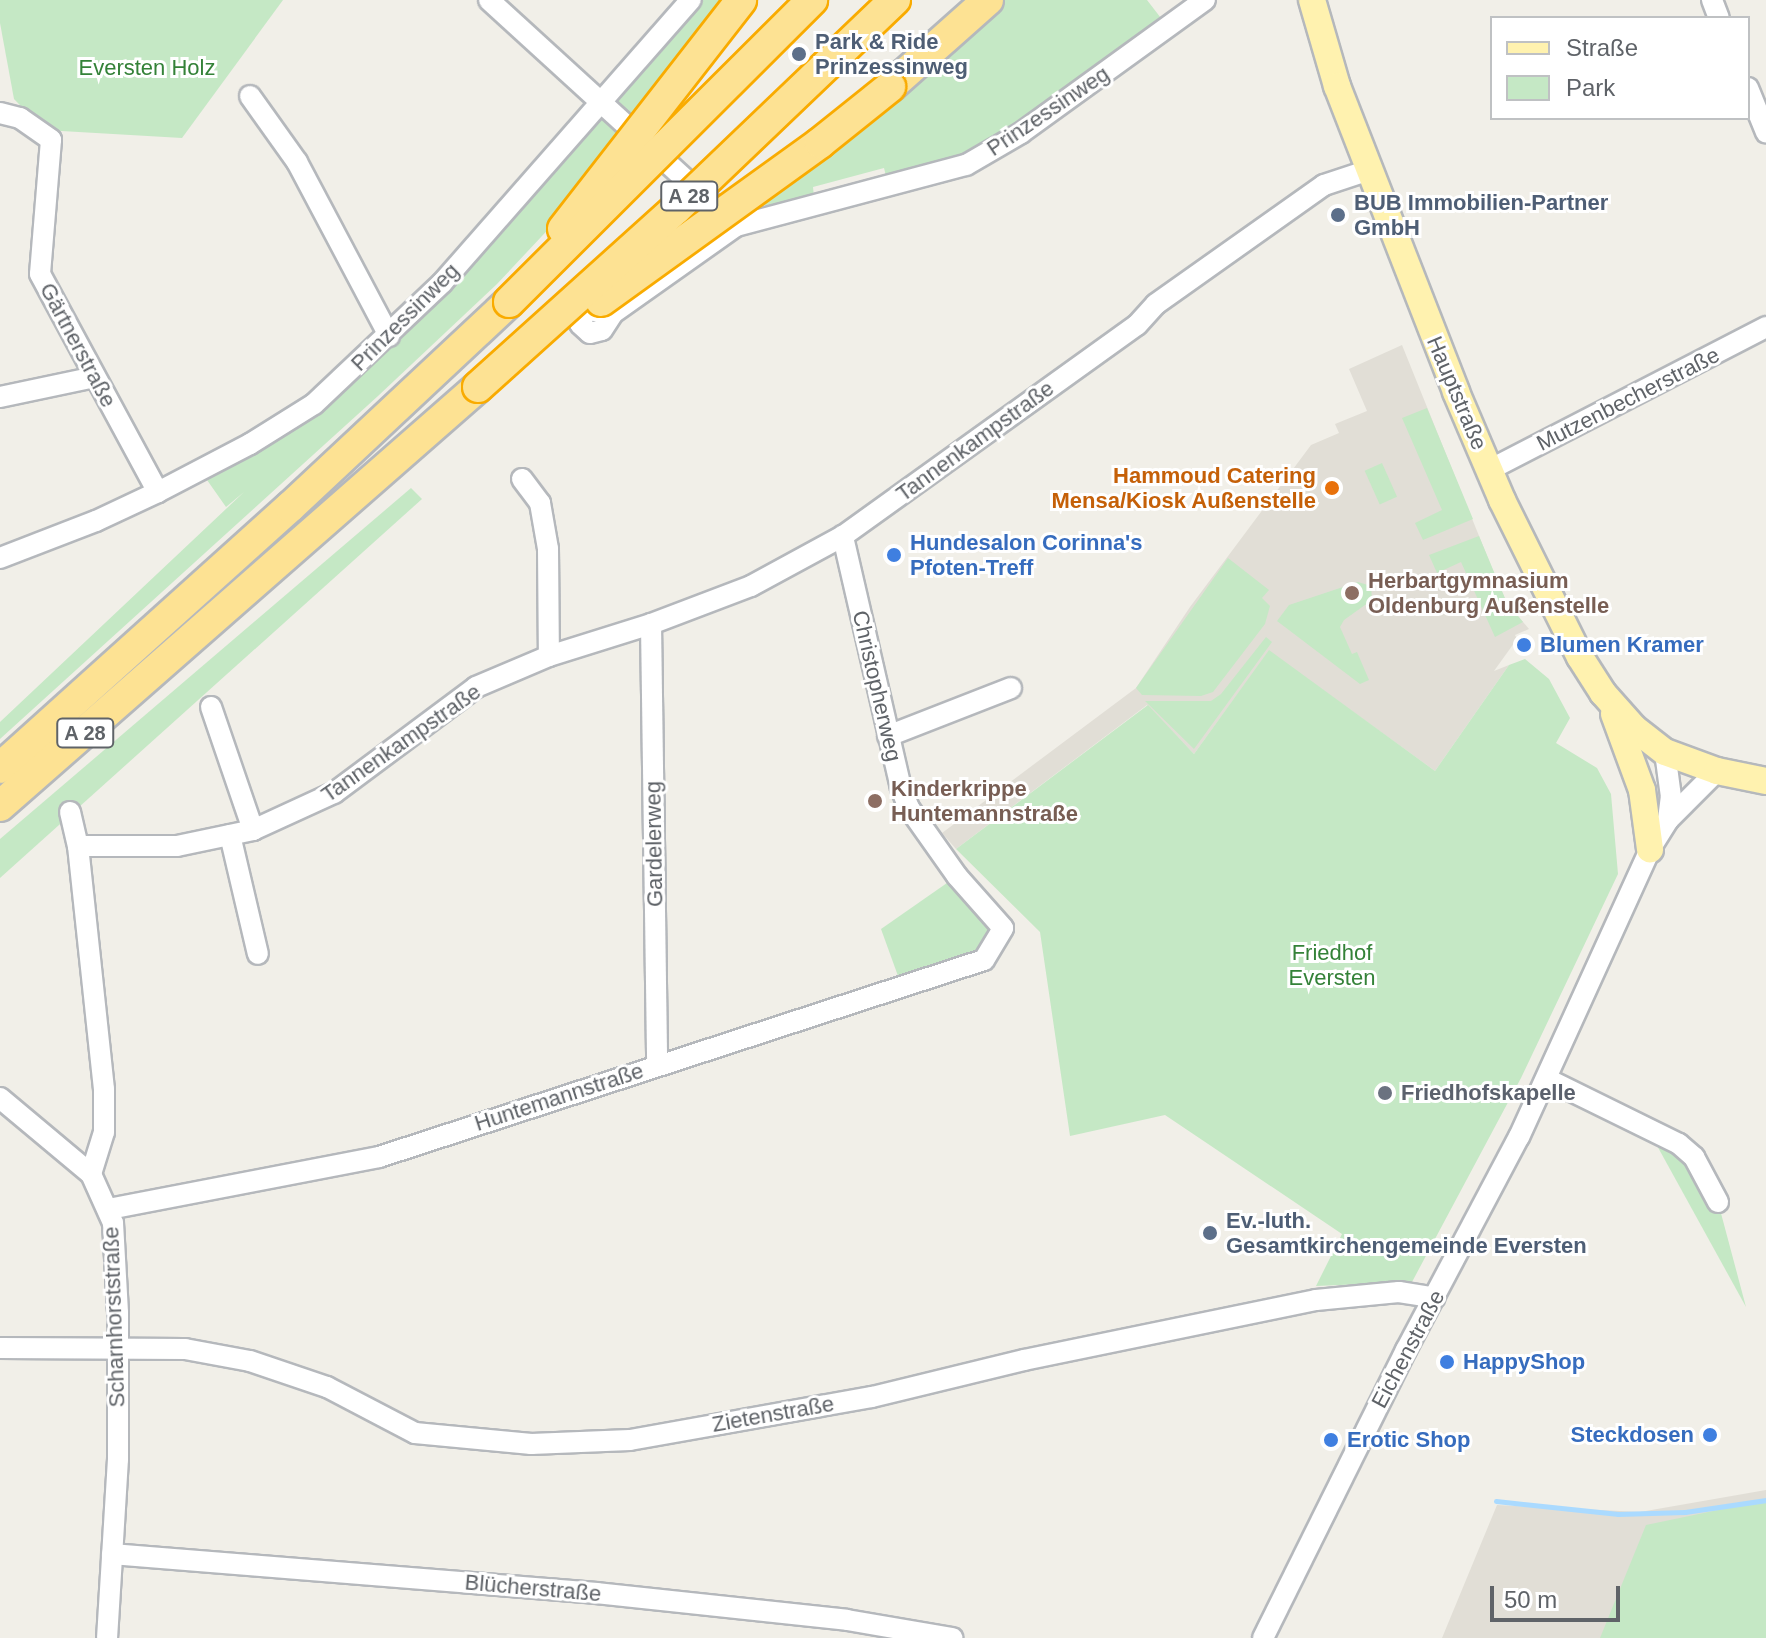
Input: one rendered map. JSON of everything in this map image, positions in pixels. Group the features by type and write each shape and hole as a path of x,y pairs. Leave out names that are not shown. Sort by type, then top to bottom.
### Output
{"highway":[{"path":"509,302 616,157 741,0"},
{"name":"A 28","path":"0,768 377,427 509,302 812,0"},
{"name":"A 28","path":"0,806 399,457 676,209 895,0"},
{"path":"478,387 547,344 667,250 820,143 890,87 988,0"}],"main road":[{"name":"Hauptstraße","path":"1312,0 1337,86 1489,470 1572,644 1609,701 1634,728 1665,752 1717,771 1766,781"},
{"path":"1609,701 1639,782 1646,809 1650,849"},
{"path":"1639,782 1665,752"}],"street":[{"path":"489,0 736,226"},
{"name":"Prinzessinweg","path":"0,558 83,526 158,492 250,444 314,404 442,283 599,100 691,0"},
{"name":"Prinzessinweg","path":"613,313 736,226 966,165 1021,133 1205,0"},
{"path":"1750,93 1766,132"},
{"path":"250,96 297,162 389,336"},
{"name":"Gärtnerstraße","path":"0,113 20,118 51,140 40,274 158,492"},
{"name":"Tannenkampstraße","path":"78,846 177,846 253,830 334,793 476,687 549,656 651,624 751,586 843,536 1137,325 1156,304 1324,185 1369,170"},
{"name":"Mutzenbecherstraße","path":"1489,470 1766,327"},
{"path":"0,397 95,377"},
{"path":"522,479 540,503 548,549 549,656"},
{"name":"Christopherweg","path":"843,536 888,736 909,808 957,876 1003,928 994,945"},
{"name":"Gardelerweg","path":"651,624 657,1064"},
{"path":"888,736 1011,688"},
{"path":"211,707 253,830"},
{"path":"1665,752 1671,797 1668,820"},
{"name":"Eichenstraße","path":"1263,1638 1547,1079 1650,849 1668,820 1717,771"},
{"path":"0,1098 91,1174 104,1132 104,1089 78,846 70,812"},
{"path":"230,835 258,954"},
{"name":"Huntemannstraße","path":"109,1209 379,1157 984,960 994,945"},
{"path":"1547,1079 1679,1144 1694,1157 1718,1202"},
{"name":"Scharnhorststraße","path":"91,1174 113,1223 118,1459 107,1638"},
{"name":"Zietenstraße","path":"0,1348 185,1349 250,1361 327,1387 415,1433 531,1444 630,1440 872,1397 1024,1360 1316,1300 1399,1292 1435,1298"},
{"name":"Blücherstraße","path":"112,1554 596,1593 847,1620 952,1638"}],"shaded area":[{"name":"Herbartgymnasium Oldenburg Außenstelle","path":"1402,345 1498,583 1507,603 1529,629 1515,635 1517,639 1494,671 1509,665 1435,771 1269,651 1194,754 1147,705 956,849 942,833 1136,688 1190,607 1311,445 1339,433 1335,424 1367,411 1349,369"},
{"path":"1766,1490 1766,1638 1442,1638 1497,1505 1640,1512"}],"green space":[{"name":"Eversten Holz","path":"0,0 283,0 182,138 44,130 14,99 0,23"},
{"path":"691,0 741,0 616,157 497,284 0,739 0,722 244,492 226,507 200,470 364,360"},
{"path":"1004,0 1147,0 1164,22 964,161 887,180 884,168 813,187 814,197 776,206 760,205 875,119 956,48"},
{"path":"1427,408 1473,519 1423,540 1415,523 1442,510 1402,418"},
{"path":"1382,463 1397,497 1380,505 1365,471"},
{"path":"411,488 422,499 0,878 0,839"},
{"path":"1479,536 1507,603 1523,622 1495,637 1461,562 1437,573 1429,555"},
{"path":"1228,558 1269,590 1262,598 1270,606 1265,624 1213,692 1201,696 1142,695 1136,688"},
{"path":"1358,582 1371,586 1372,600 1344,620 1340,627 1352,654 1357,652 1369,680 1360,684 1277,621 1289,605"},
{"path":"1266,637 1272,642 1194,749 1145,701 1211,701 1221,694"},
{"name":"Friedhof Eversten","path":"1269,650 1435,771 1509,665 1525,659 1549,679 1570,718 1556,743 1597,768 1611,794 1618,874 1521,1078 1412,1282 1316,1286 1342,1234 1165,1115 1070,1136 1040,932 956,849 1148,705 1194,754"},
{"path":"957,876 1003,928 994,945 902,987 881,929"},
{"path":"1655,1142 1679,1144 1718,1202 1746,1307"},
{"path":"1766,1500 1766,1638 1600,1638 1646,1525"}],"waterway":[{"path":"1496,1501 1618,1514 1685,1512 1766,1500"}],"place":[{"name":"Park & Ride Prinzessinweg","path":"799,54"},
{"name":"BUB Immobilien-Partner GmbH","path":"1338,215"},
{"name":"Hammoud Catering Mensa/Kiosk Außenstelle","path":"1332,488"},
{"name":"Hundesalon Corinna's Pfoten-Treff","path":"894,555"},
{"name":"Herbartgymnasium Oldenburg Außenstelle","path":"1352,593"},
{"name":"Blumen Kramer","path":"1524,645"},
{"name":"Kinderkrippe Huntemannstraße","path":"875,801"},
{"name":"Friedhofskapelle","path":"1385,1093"},
{"name":"Ev.-luth. Gesamtkirchengemeinde Eversten","path":"1210,1233"},
{"name":"HappyShop","path":"1447,1362"},
{"name":"Steckdosen","path":"1710,1435"},
{"name":"Erotic Shop","path":"1331,1440"}]}
